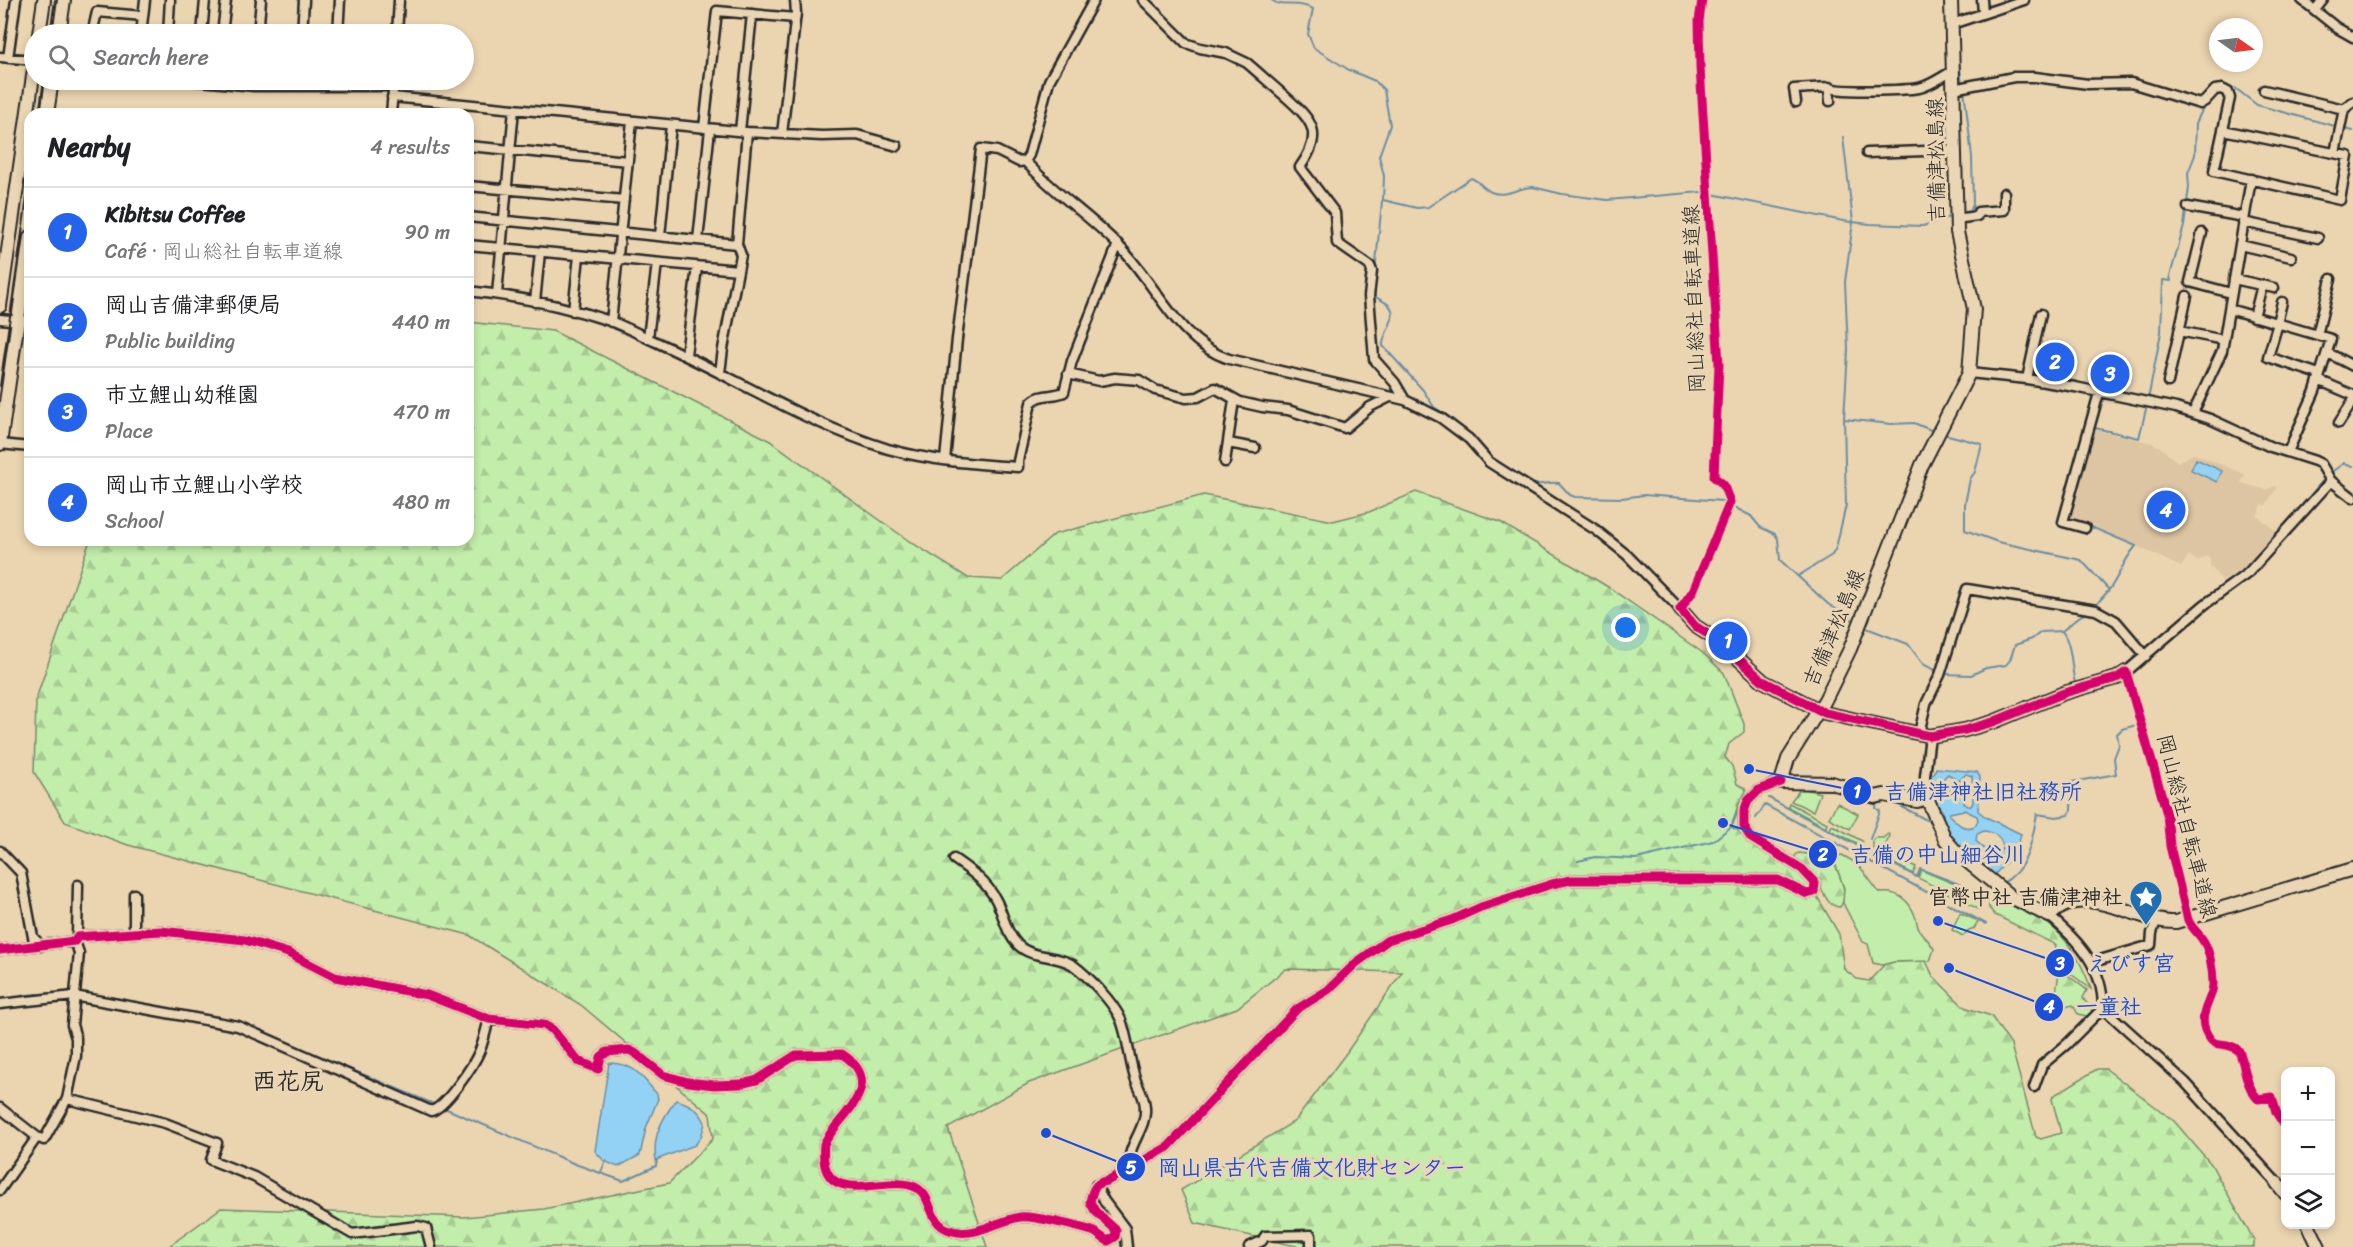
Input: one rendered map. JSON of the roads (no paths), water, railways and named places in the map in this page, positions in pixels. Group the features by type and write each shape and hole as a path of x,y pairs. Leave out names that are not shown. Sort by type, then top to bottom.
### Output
{"main road":[{"path":"40,24 44,0"},
{"path":"60,24 64,0"},
{"name":"吉備津松島線","path":"1781,782 1788,759 1820,709 1860,624 1922,465 1970,373 1974,309 1961,255 1956,219 1951,0"},
{"path":"28,108 31,90"},
{"path":"48,108 51,90"},
{"path":"0,306 24,139"},
{"path":"0,444 24,321"},
{"path":"1680,609 1695,626 1720,642 1763,681 1836,716 1925,734 1965,730 1991,722 2064,693 2117,678 2126,672"},
{"path":"1781,782 1832,783 1875,796 1884,795 1917,801 1927,798 1945,838 1957,853 2011,897 2049,916 2061,905 2083,901 2113,905 2156,921 2176,922 2353,869"},
{"path":"2277,1183 2281,1188"},
{"path":"2310,1229 2319,1247"}],"street":[{"path":"16,0 4,57 24,59"},
{"path":"142,24 145,0"},
{"path":"169,24 170,0"},
{"path":"203,24 204,0"},
{"path":"223,24 226,0"},
{"path":"259,24 261,0"},
{"path":"303,24 304,0"},
{"path":"339,24 340,0"},
{"path":"397,24 399,0"},
{"path":"782,134 795,0"},
{"path":"1025,162 1029,155 1049,81 1094,0"},
{"path":"1143,0 1186,43 1235,56 1247,63 1309,119 1314,132 1314,140 1308,156 1300,167 1335,213 1337,243 1370,266 1372,271 1369,296 1374,359 1395,383 1405,400"},
{"path":"1983,0 1983,14"},
{"path":"1952,24 2024,0"},
{"path":"2302,0 2337,28 2353,37"},
{"path":"2315,10 2323,0"},
{"path":"698,240 717,11 795,18"},
{"path":"94,24 97,12 143,16"},
{"path":"720,373 741,255 737,244 753,14"},
{"path":"1796,102 1794,88 1829,87 1833,90 1851,90 1920,88 1953,71"},
{"path":"1953,89 2014,76 2035,77 2088,84 2132,83 2200,104 2215,90 2222,89 2228,92 2230,98 2214,171 2340,200 2348,156 2223,130"},
{"path":"1829,87 1830,101"},
{"path":"391,108 393,90"},
{"path":"2264,90 2344,109"},
{"path":"392,97 744,132 858,135 897,146"},
{"path":"2335,153 2344,109 2353,102"},
{"path":"497,294 514,109"},
{"path":"611,322 632,121"},
{"path":"660,236 670,125"},
{"path":"474,147 628,161"},
{"path":"945,460 957,339 981,148 997,151 1019,162 1025,162 1044,182 1118,244 1185,330 1213,353 1252,365 1405,400 1441,418 1469,439 1497,468 1596,530 1637,563 1680,609"},
{"path":"1867,153 1954,150"},
{"path":"2193,413 2222,351 2251,179"},
{"path":"474,187 624,200"},
{"path":"1956,219 1977,216 1978,212 2004,210 2004,193"},
{"path":"2188,207 2318,238"},
{"path":"474,218 737,244"},
{"path":"2202,233 2190,282 2231,293"},
{"path":"474,292 535,302 611,322 686,355 840,431 887,448 924,458 967,464 1018,467 1031,403 1041,396 1058,395 1064,392 1068,374 1118,244"},
{"path":"2240,245 2291,257"},
{"path":"474,246 738,270"},
{"path":"535,302 540,252"},
{"path":"573,311 579,256"},
{"path":"648,338 657,263"},
{"path":"686,355 697,267"},
{"path":"2234,279 2274,288"},
{"path":"2317,334 2331,279"},
{"path":"2254,317 2262,285"},
{"path":"2168,382 2187,296"},
{"path":"2282,302 2268,357 2318,377 2353,395"},
{"path":"2229,309 2331,339 2328,353 2288,452"},
{"path":"2027,379 2042,314"},
{"path":"0,319 24,321"},
{"path":"2180,331 2224,340"},
{"path":"2328,353 2353,366"},
{"path":"1970,373 2027,379 2140,400 2193,413 2271,447 2303,455 2321,464 2331,481 2351,494"},
{"path":"1068,374 1099,381 1115,378 1138,380 1155,390 1186,398 1198,397 1215,388 1234,400 1288,410 1345,428 1370,407 1390,397"},
{"path":"2085,528 2063,522 2099,393"},
{"path":"1225,462 1234,400"},
{"path":"2339,423 2353,401"},
{"path":"1228,443 1255,448"},
{"path":"0,444 24,446"},
{"path":"2126,672 2204,605 2248,573 2331,481"},
{"path":"1927,798 1926,704 1940,675 1967,589 2096,610 2116,621 2146,656"},
{"path":"0,950 134,933 180,933 245,940 288,953 335,977 427,994 489,1019 544,1025 553,1030 578,1061 598,1069 606,1052 629,1050 663,1075 697,1083 714,1085 750,1083 796,1055 842,1054 857,1067 861,1080 860,1090 850,1111 824,1144 827,1169 831,1175 851,1187 897,1184 913,1186 925,1195 931,1212 938,1222 955,1231 970,1231 1025,1216 1092,1231 1110,1240 1116,1234 1114,1227 1095,1211 1090,1202 1096,1185 1168,1147 1297,1009 1328,990 1356,963 1388,940 1452,920 1481,907 1571,880 1778,880 1811,894 1815,892 1815,883 1802,869 1751,838 1744,827 1744,811 1748,801 1759,790 1781,782"},
{"path":"0,851 21,873 33,937 41,946"},
{"path":"954,859 982,880 997,901 1007,930 1017,945 1027,952 1059,959 1072,965 1107,999 1120,1019 1135,1079 1143,1094 1146,1109 1127,1158 1130,1168"},
{"path":"0,1108 44,1140 67,1099 76,1056 76,1038 72,1025 79,953 76,939 78,885"},
{"path":"134,894 134,933"},
{"path":"2034,1087 2042,1065 2103,1008 2103,993 2093,962 2066,931 2049,916"},
{"path":"2093,962 2151,945 2151,933 2156,921"},
{"path":"0,1004 74,993 238,1026 430,1111 440,1108 477,1056 489,1019"},
{"path":"2103,1008 2185,1082 2277,1183"},
{"path":"67,1099 165,1123 217,1143 210,1160 254,1177 352,1234 417,1226 426,1228 431,1247"},
{"path":"0,1190 37,1137"},
{"path":"1096,1185 1104,1201 1125,1229 1127,1247"},
{"path":"1249,1247 1262,1241 1265,1236 1311,1235 1311,1247"}],"water":[{"path":"2196,459 2222,471 2217,482 2191,470"},
{"path":"1936,768 1977,772 1980,777 1978,811 2021,834 2014,851 1995,874 1990,874 1951,839 1943,822 1943,812 1931,792 1929,774 1934,774","holes":["1948,774 1959,781 1966,774 1972,776 1973,802 1971,806 1964,803 1961,782 1958,782 1954,790 1946,787 1944,778","1964,810 1977,816 1978,820 1975,826 1967,828 1952,818 1950,813","1984,831 1991,832 1997,835 2003,847 1995,855 1976,841 1977,834"]},
{"path":"609,1063 632,1068 657,1094 658,1099 646,1128 640,1155 618,1167 604,1161 595,1151"},
{"path":"676,1100 690,1105 701,1115 705,1123 701,1137 695,1145 656,1160 655,1143 659,1128"}],"waterway":[{"path":"1271,0 1276,3 1301,5 1313,9 1308,34 1314,48 1349,70 1375,81 1384,90 1390,125 1379,156 1384,176 1383,200 1417,208 1428,207 1471,178 1496,194 1533,187 1562,194 1607,200 1702,192 1843,221 1870,224 1923,226 1952,216"},
{"path":"1958,54 1962,84"},
{"path":"2227,88 2235,88 2257,105 2353,131"},
{"path":"1964,89 1972,157 1973,205 1969,213"},
{"path":"2148,400 2161,332 2163,280 2171,281 2170,276 2184,226 2189,187 2188,173 2195,155 2196,123 2205,104"},
{"path":"1798,576 1832,555 1836,548 1846,505 1844,419 1848,350 1845,282 1853,222 1843,137"},
{"path":"1382,201 1373,294 1389,305 1393,315 1383,346 1423,390 1434,407 1451,418 1510,471"},
{"path":"2082,468 2095,428 2139,438 2147,405"},
{"path":"1844,419 1891,424 1914,423 1933,431"},
{"path":"1944,434 1982,444 1975,472 1970,479 1965,504 1965,530 1998,542 2081,560 2109,590 2094,607"},
{"path":"2330,473 2344,463 2353,466"},
{"path":"2273,539 2326,477"},
{"path":"1525,481 1536,484 1559,483 1575,497 1622,498 1644,495 1722,501 1751,516 1760,527 1775,534 1778,539 1780,560 1828,604 1856,622"},
{"path":"2084,524 2136,546 2109,590"},
{"path":"2204,600 2229,582"},
{"path":"2165,633 2197,605"},
{"path":"2062,631 2080,616 2091,611"},
{"path":"1864,627 1908,644 1923,664 1939,672"},
{"path":"1944,674 1971,675 1986,668 2006,665 2015,645 2032,639 2041,632 2062,631 2068,642 2077,684"},
{"path":"2001,884 2010,878 2023,863 2031,845 2037,814 2056,817 2069,815 2072,782 2116,774 2114,758 2119,745 2117,734 2122,729 2140,724"},
{"path":"1578,861 1595,857 1636,859 1713,841 1732,826 1741,803 1748,793 1780,773"},
{"path":"1769,798 1917,877 1920,869 1984,894"},
{"path":"1870,839 1880,811 1876,808 1877,802"},
{"path":"1895,803 1932,823"},
{"path":"1756,818 1765,805 1986,924"},
{"path":"15,998 25,995 72,992"},
{"path":"78,992 199,1015"},
{"path":"0,1000 7,999"},
{"path":"240,1023 436,1105"},
{"path":"442,1107 575,1164 623,1181 656,1166 657,1160"},
{"path":"601,1172 606,1161"}],"railway":[{"path":"51,24 55,0"},
{"path":"40,108 43,90"},
{"path":"0,386 24,219"}],"place":[{"name":"岡山吉備津郵便局","path":"2055,362"},
{"name":"市立鯉山幼稚園","path":"2110,374"},
{"name":"岡山市立鯉山小学校","path":"2166,510"},
{"name":"Kibitsu Coffee","path":"1728,641"},
{"name":"吉備津神社旧社務所","path":"1749,769"},
{"name":"吉備の中山細谷川","path":"1723,823"},
{"name":"えびす宮","path":"1938,921"},
{"name":"官幣中社 吉備津神社","path":"2146,926"},
{"name":"一童社","path":"1949,968"},
{"name":"岡山県古代吉備文化財センター","path":"1046,1133"}],"district":[{"name":"西花尻","path":"288,1081"}]}
